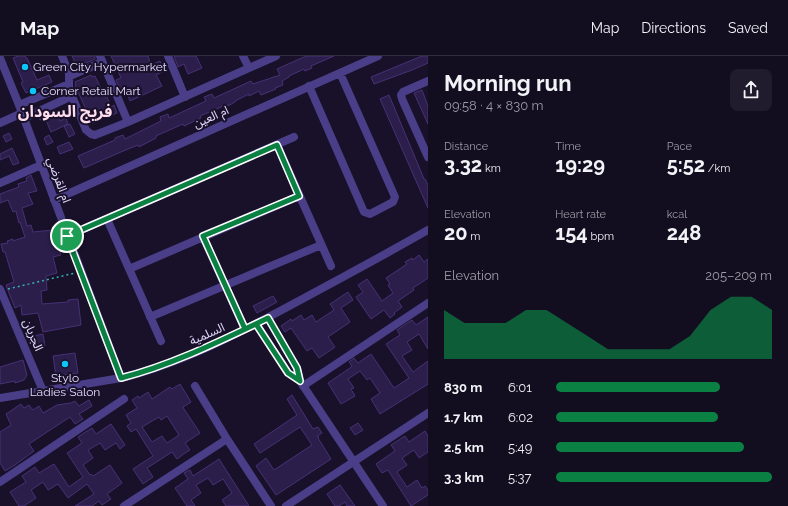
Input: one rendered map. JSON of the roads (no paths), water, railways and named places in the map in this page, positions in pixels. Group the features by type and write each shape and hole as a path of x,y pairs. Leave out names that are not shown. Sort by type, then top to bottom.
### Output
{"street":[{"path":"62,56 72,96 86,130 91,134 98,134 128,122 276,56"},
{"path":"168,56 185,97"},
{"path":"243,56 249,68"},
{"name":"ام العين","path":"54,200 378,56"},
{"name":"ام القرضي","path":"0,58 22,112 121,378"},
{"path":"0,123 22,112 101,59 128,122"},
{"path":"309,86 364,212 370,214 393,202 395,197 340,73"},
{"path":"428,81 403,92 402,99 428,156"},
{"path":"22,112 72,96"},
{"path":"67,236 294,137"},
{"path":"277,145 331,266"},
{"path":"0,183 41,166"},
{"path":"129,268 299,196"},
{"path":"107,219 161,341"},
{"name":"السلمية","path":"0,398 121,378 137,374 204,350 268,318 428,230"},
{"path":"203,236 245,329"},
{"path":"150,317 321,245"},
{"name":"الجريان","path":"0,290 43,391"},
{"path":"302,383 428,303"},
{"path":"268,318 297,368 302,383 383,506"},
{"path":"256,324 288,373 302,383"},
{"path":"195,386 227,439 271,506"},
{"path":"0,482 124,399"},
{"path":"286,506 428,413"},
{"path":"124,506 227,439"}],"place":[{"name":"Green City Hypermarket","path":"25,67"},
{"name":"Corner Retail Mart","path":"33,91"},
{"name":"Stylo Ladies Salon","path":"65,364"}],"district":[{"name":"فريج السودان","path":"65,111"}]}
